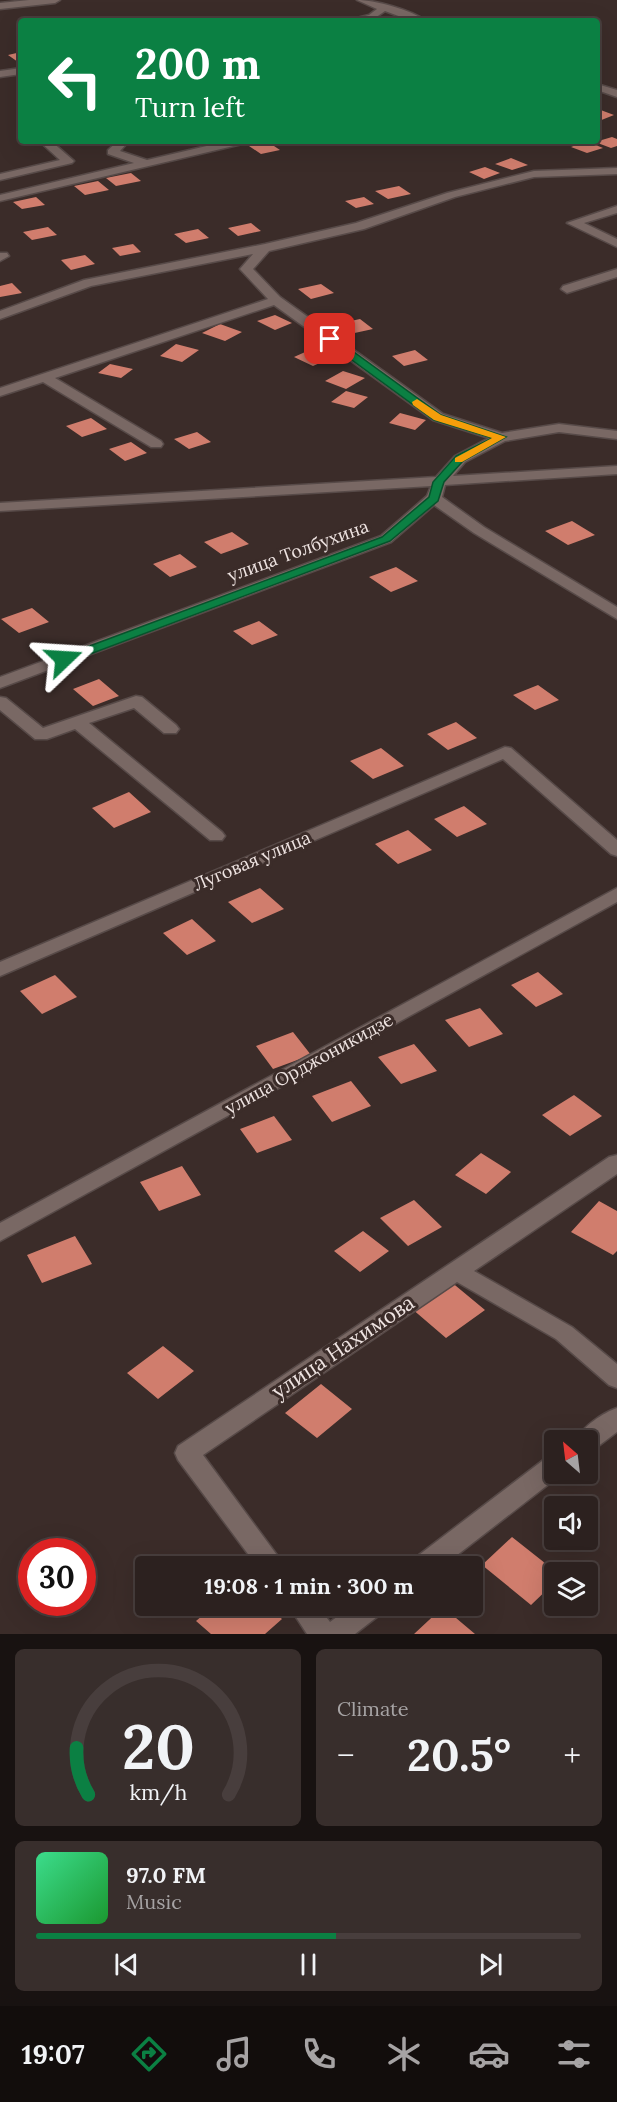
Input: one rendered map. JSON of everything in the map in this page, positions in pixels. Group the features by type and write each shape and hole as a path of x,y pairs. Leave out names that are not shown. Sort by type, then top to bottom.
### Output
{"street":[{"path":"0,6 55,0"},
{"path":"362,0 413,18"},
{"path":"366,18 372,17 385,7"},
{"path":"0,74 18,71"},
{"path":"600,88 617,94"},
{"path":"0,177 68,161 48,144"},
{"path":"121,144 112,152 147,164"},
{"path":"0,198 230,144"},
{"path":"0,315 88,283 265,248 360,226 451,195 534,174 617,171"},
{"path":"617,209 573,224 617,243"},
{"path":"265,248 246,269 276,300 438,417 501,437"},
{"path":"567,289 617,273"},
{"path":"0,392 276,300"},
{"path":"44,377 156,444"},
{"path":"617,435 559,428 501,437 460,459 439,482 434,498 479,530 617,614"},
{"path":"0,507 617,470"},
{"name":"улица Толбухина","path":"0,683 386,539 434,498"},
{"path":"0,702 40,735 136,701 170,729"},
{"path":"77,722 216,836"},
{"name":"Луговая улица","path":"0,970 505,752 617,850"},
{"name":"улица Орджоникидзе","path":"0,1233 617,894"},
{"name":"улица Нахимова","path":"264,1556 187,1453 617,1162"},
{"path":"456,1271 564,1333 617,1378"},
{"path":"598,1432 617,1418"},
{"path":"437,1556 544,1473"},
{"path":"309,1616 323,1634"},
{"path":"335,1634 359,1616"}],"building":[{"path":"18,53 18,62 8,55"},
{"path":"600,110 614,115 600,121"},
{"path":"612,137 617,139 617,146 611,148 600,144 600,141"},
{"path":"271,144 280,150 261,154 249,146"},
{"path":"578,144 593,144 603,148 587,153 571,147"},
{"path":"511,158 528,165 512,170 495,164"},
{"path":"485,167 500,173 484,179 469,172"},
{"path":"131,173 141,181 116,186 106,178"},
{"path":"98,181 109,190 85,195 74,186"},
{"path":"399,186 411,194 388,199 375,191"},
{"path":"36,197 45,205 22,209 13,202"},
{"path":"364,197 374,204 356,208 345,201"},
{"path":"251,223 261,231 238,236 228,228"},
{"path":"48,227 57,235 32,240 23,232"},
{"path":"198,229 209,238 186,243 174,234"},
{"path":"133,244 141,252 120,256 112,248"},
{"path":"85,255 95,264 71,270 61,260"},
{"path":"12,283 22,293 0,297 0,286"},
{"path":"321,284 334,293 311,299 298,289"},
{"path":"275,315 292,323 275,330 257,321"},
{"path":"360,319 373,329 350,334 337,324"},
{"path":"220,324 242,332 225,341 202,333"},
{"path":"176,344 199,350 182,362 160,356"},
{"path":"314,348 333,357 313,366 294,357"},
{"path":"415,350 428,360 404,366 392,356"},
{"path":"110,364 133,369 121,378 98,373"},
{"path":"343,371 365,378 346,389 325,381"},
{"path":"346,391 368,397 354,408 331,402"},
{"path":"400,413 426,420 415,430 389,423"},
{"path":"91,418 107,429 82,437 66,426"},
{"path":"197,432 211,442 189,449 174,439"},
{"path":"131,442 147,453 125,461 109,449"},
{"path":"572,521 595,535 568,545 545,531"},
{"path":"232,532 249,544 221,554 204,542"},
{"path":"180,554 197,567 170,577 153,564"},
{"path":"396,567 418,581 391,592 369,577"},
{"path":"32,608 49,622 19,633 1,619"},
{"path":"259,621 278,635 252,645 233,631"},
{"path":"99,679 119,696 93,706 73,689"},
{"path":"538,685 559,700 535,710 513,695"},
{"path":"456,722 477,738 448,750 427,734"},
{"path":"381,748 404,766 373,779 350,761"},
{"path":"129,792 151,812 114,828 92,808"},
{"path":"464,806 487,824 457,837 434,819"},
{"path":"408,830 432,850 398,864 375,844"},
{"path":"260,888 284,909 252,923 228,902"},
{"path":"192,919 216,941 187,955 163,933"},
{"path":"538,972 563,994 536,1007 511,985"},
{"path":"55,975 77,997 42,1014 20,991"},
{"path":"480,1008 503,1034 469,1047 445,1020"},
{"path":"293,1032 311,1055 273,1069 256,1046"},
{"path":"414,1044 437,1071 401,1084 378,1057"},
{"path":"351,1081 371,1106 332,1122 312,1096"},
{"path":"574,1095 602,1116 570,1136 542,1115"},
{"path":"274,1116 292,1140 257,1153 240,1129"},
{"path":"481,1153 511,1172 486,1194 455,1175"},
{"path":"182,1166 201,1195 159,1211 140,1182"},
{"path":"414,1200 442,1227 408,1246 380,1218"},
{"path":"599,1201 617,1211 617,1251 613,1255 571,1232"},
{"path":"363,1231 389,1251 360,1272 334,1251"},
{"path":"75,1236 92,1264 42,1283 27,1255"},
{"path":"450,1281 485,1310 446,1338 411,1308"},
{"path":"163,1346 194,1371 158,1399 127,1373"},
{"path":"321,1384 352,1409 317,1438 285,1413"},
{"path":"512,1537 544,1562 544,1593 531,1605 483,1564"},
{"path":"202,1616 279,1616 282,1619 265,1634 211,1634 196,1621"},
{"path":"433,1616 454,1616 475,1634 414,1634"}],"slow traffic":[{"path":"417,402 438,417 501,437 458,460"}],"route":[{"path":"64,659 386,539 434,498 439,482 460,459 501,437 438,417 330,339"}]}
